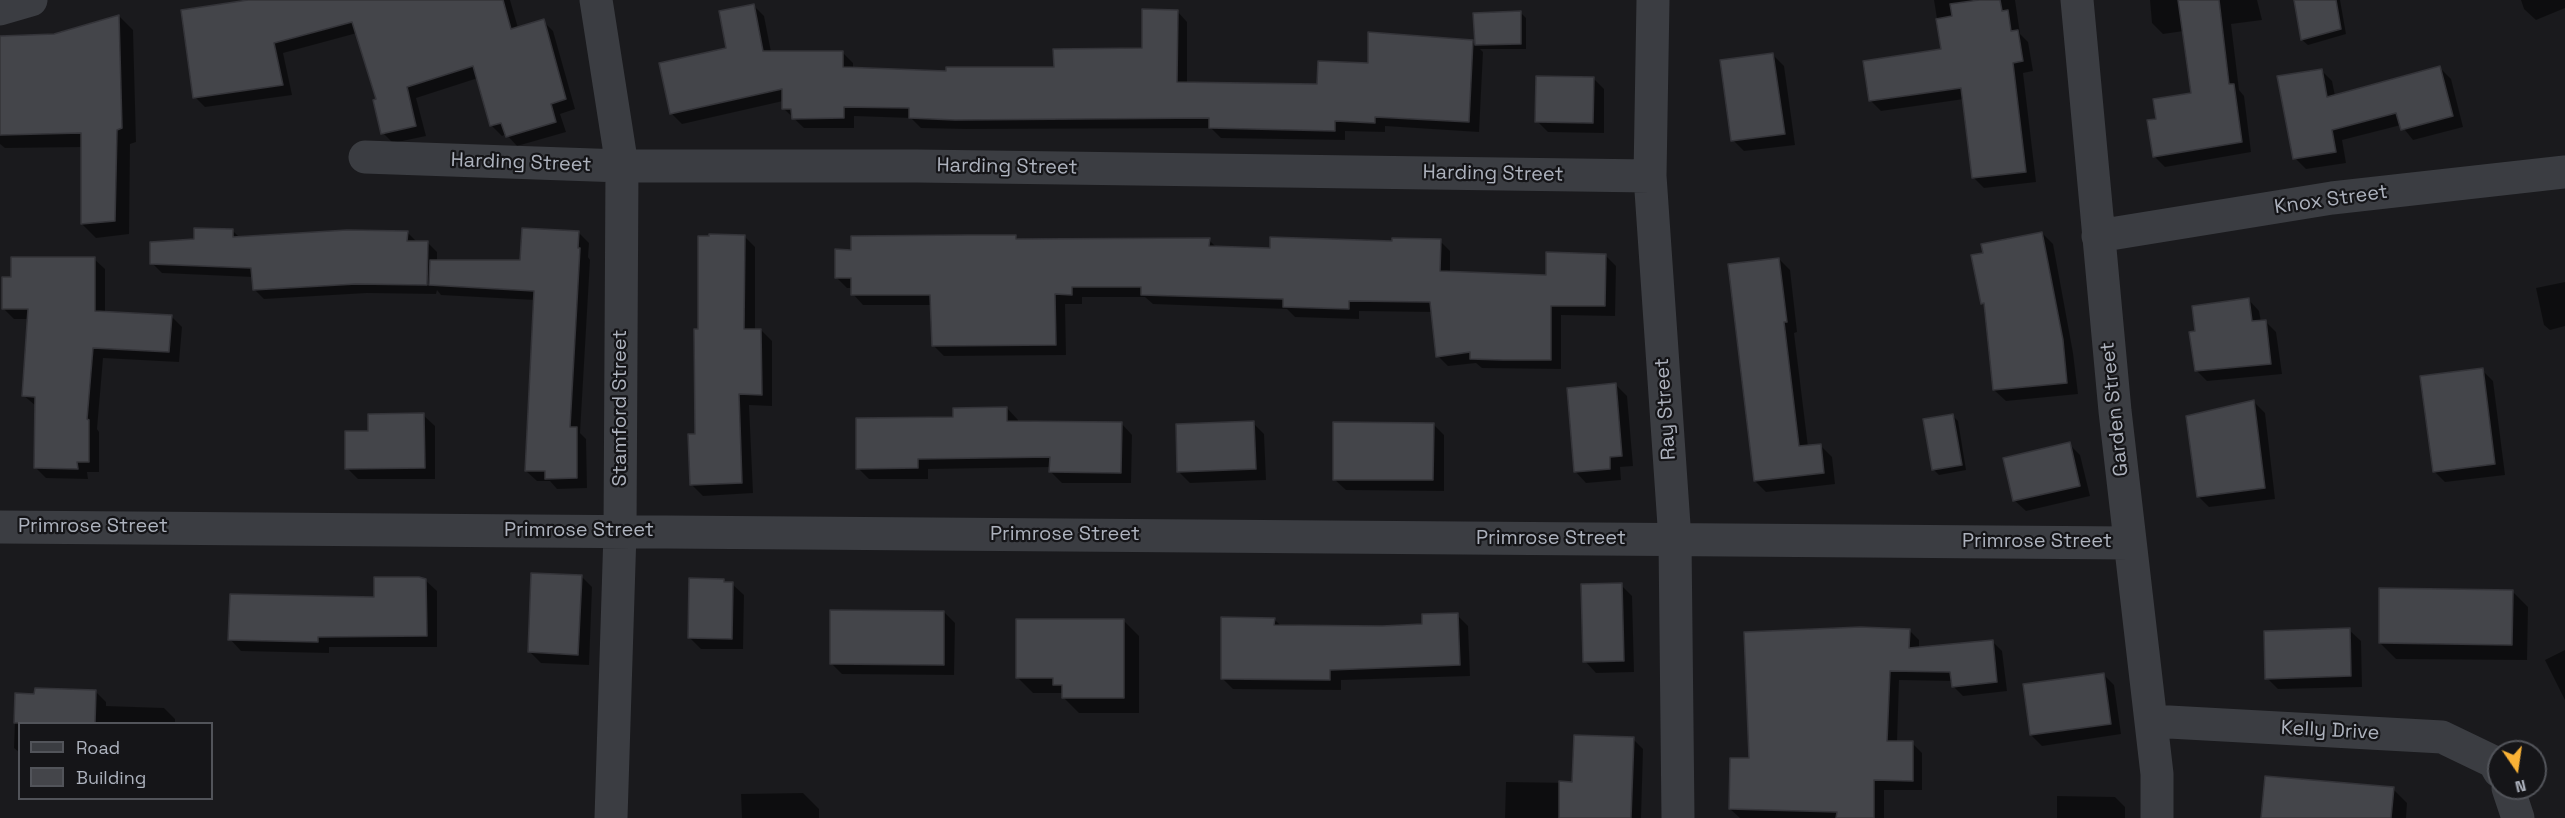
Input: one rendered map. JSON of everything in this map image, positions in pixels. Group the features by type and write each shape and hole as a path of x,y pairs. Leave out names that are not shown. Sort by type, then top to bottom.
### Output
{"street":[{"path":"0,9 31,0"},
{"name":"Stamford Street","path":"596,0 622,166 620,532 611,818"},
{"name":"Ray Street","path":"1653,0 1650,176 1675,540 1678,818"},
{"name":"Garden Street","path":"2077,0 2098,236 2157,774 2157,818"},
{"name":"Harding Street","path":"365,157 622,166 916,166 1650,176"},
{"name":"Knox Street","path":"2098,236 2332,198 2565,172"},
{"name":"Primrose Street","path":"0,527 2130,543"},
{"name":"Kelly Drive","path":"2151,721 2442,737 2487,759"},
{"path":"2512,800 2518,818"}],"building":[{"path":"248,0 503,0 511,29 544,19 566,99 551,104 556,122 506,137 501,123 490,126 473,66 407,87 416,126 381,134 373,100 376,99 352,22 274,43 283,85 193,98 181,10"},
{"path":"2000,0 2002,11 2008,10 2011,31 2018,30 2023,61 2013,63 2026,172 1972,178 1961,88 1869,101 1863,61 1941,49 1936,19 1952,16 1950,4"},
{"path":"2178,0 2219,0 2229,84 2234,84 2242,142 2153,157 2147,120 2156,119 2153,99 2191,93"},
{"path":"2294,0 2336,0 2341,29 2301,40"},
{"path":"754,4 763,51 843,51 843,67 946,71 946,67 1054,67 1053,49 1142,48 1142,9 1178,10 1177,82 1317,84 1318,61 1368,63 1368,32 1473,40 1469,122 1375,117 1375,123 1335,121 1335,131 1209,128 1209,118 955,120 909,118 909,108 844,107 844,118 792,119 791,109 782,109 782,89 670,114 659,63 726,48 719,11"},
{"path":"1521,11 1521,44 1475,45 1473,13"},
{"path":"119,15 122,128 117,130 115,221 81,224 81,133 0,135 0,36 54,34"},
{"path":"1773,53 1785,134 1731,141 1720,60"},
{"path":"2440,66 2453,116 2401,130 2396,113 2332,130 2336,152 2293,159 2277,76 2322,69 2327,97"},
{"path":"1536,76 1594,77 1593,123 1535,122"},
{"path":"194,228 233,229 233,237 347,230 408,231 407,241 428,241 427,285 356,284 253,290 251,268 150,264 150,242 194,239"},
{"path":"522,228 579,231 570,427 577,427 577,478 545,479 545,471 525,471 534,291 429,285 430,260 520,260"},
{"path":"2042,232 2063,340 2067,383 1993,390 1984,303 1981,304 1971,255 1983,253 1981,244"},
{"path":"709,234 745,235 744,329 761,329 762,395 739,394 742,483 690,485 688,434 695,434 694,329 698,329 698,236 709,236"},
{"path":"1016,235 1016,239 1210,238 1209,246 1270,248 1270,237 1392,241 1392,238 1441,239 1440,271 1546,275 1546,252 1606,254 1605,306 1551,306 1551,360 1470,359 1470,352 1436,357 1430,302 1349,301 1349,309 1283,307 1283,299 1141,295 1141,287 1072,287 1072,295 1055,294 1056,345 932,346 930,295 851,295 851,278 835,278 835,249 851,250 851,236"},
{"path":"11,257 95,257 95,311 172,315 169,352 93,348 87,419 89,420 89,462 77,462 78,469 34,468 35,397 22,396 28,309 2,309 2,277 11,277"},
{"path":"1779,258 1799,446 1821,444 1824,473 1754,481 1728,264"},
{"path":"2249,298 2252,321 2266,320 2271,364 2195,371 2189,332 2195,331 2192,306"},
{"path":"2483,368 2495,464 2433,472 2420,376"},
{"path":"1616,383 1622,456 1610,457 1610,469 1574,472 1567,388"},
{"path":"2254,400 2265,488 2197,497 2186,416"},
{"path":"1007,407 1007,421 1122,422 1121,473 1049,472 1050,457 918,459 918,468 856,469 856,418 953,417 953,408"},
{"path":"424,413 425,468 345,469 345,431 368,431 368,414"},
{"path":"1953,414 1962,465 1932,470 1923,419"},
{"path":"1254,421 1256,469 1177,472 1176,424"},
{"path":"1333,422 1434,423 1433,480 1333,480"},
{"path":"2070,442 2080,486 2013,501 2003,458"},
{"path":"531,573 582,575 578,655 528,652"},
{"path":"374,577 426,579 427,636 318,637 318,642 228,640 230,594 374,597"},
{"path":"689,578 724,579 724,582 733,582 732,639 688,638"},
{"path":"1622,583 1624,661 1583,662 1581,584"},
{"path":"2379,588 2513,590 2512,645 2379,643"},
{"path":"830,610 944,611 944,665 830,664"},
{"path":"1458,613 1460,665 1330,670 1330,680 1221,679 1221,617 1275,618 1274,625 1382,626 1422,624 1422,614"},
{"path":"1016,619 1124,619 1124,698 1062,698 1062,685 1053,685 1053,678 1016,678"},
{"path":"1860,627 1910,629 1909,648 1993,640 1997,682 1952,687 1950,672 1890,671 1887,741 1913,741 1913,781 1874,780 1874,818 1836,818 1837,812 1729,809 1730,758 1749,758 1744,632"},
{"path":"2350,628 2351,676 2265,679 2264,631"},
{"path":"2104,673 2111,724 2030,735 2023,684"},
{"path":"35,688 96,690 95,722 14,723 15,693 34,694"},
{"path":"1574,735 1634,737 1631,818 1559,818 1559,781 1572,782"},
{"path":"2265,776 2394,787 2391,818 2261,818"}]}
